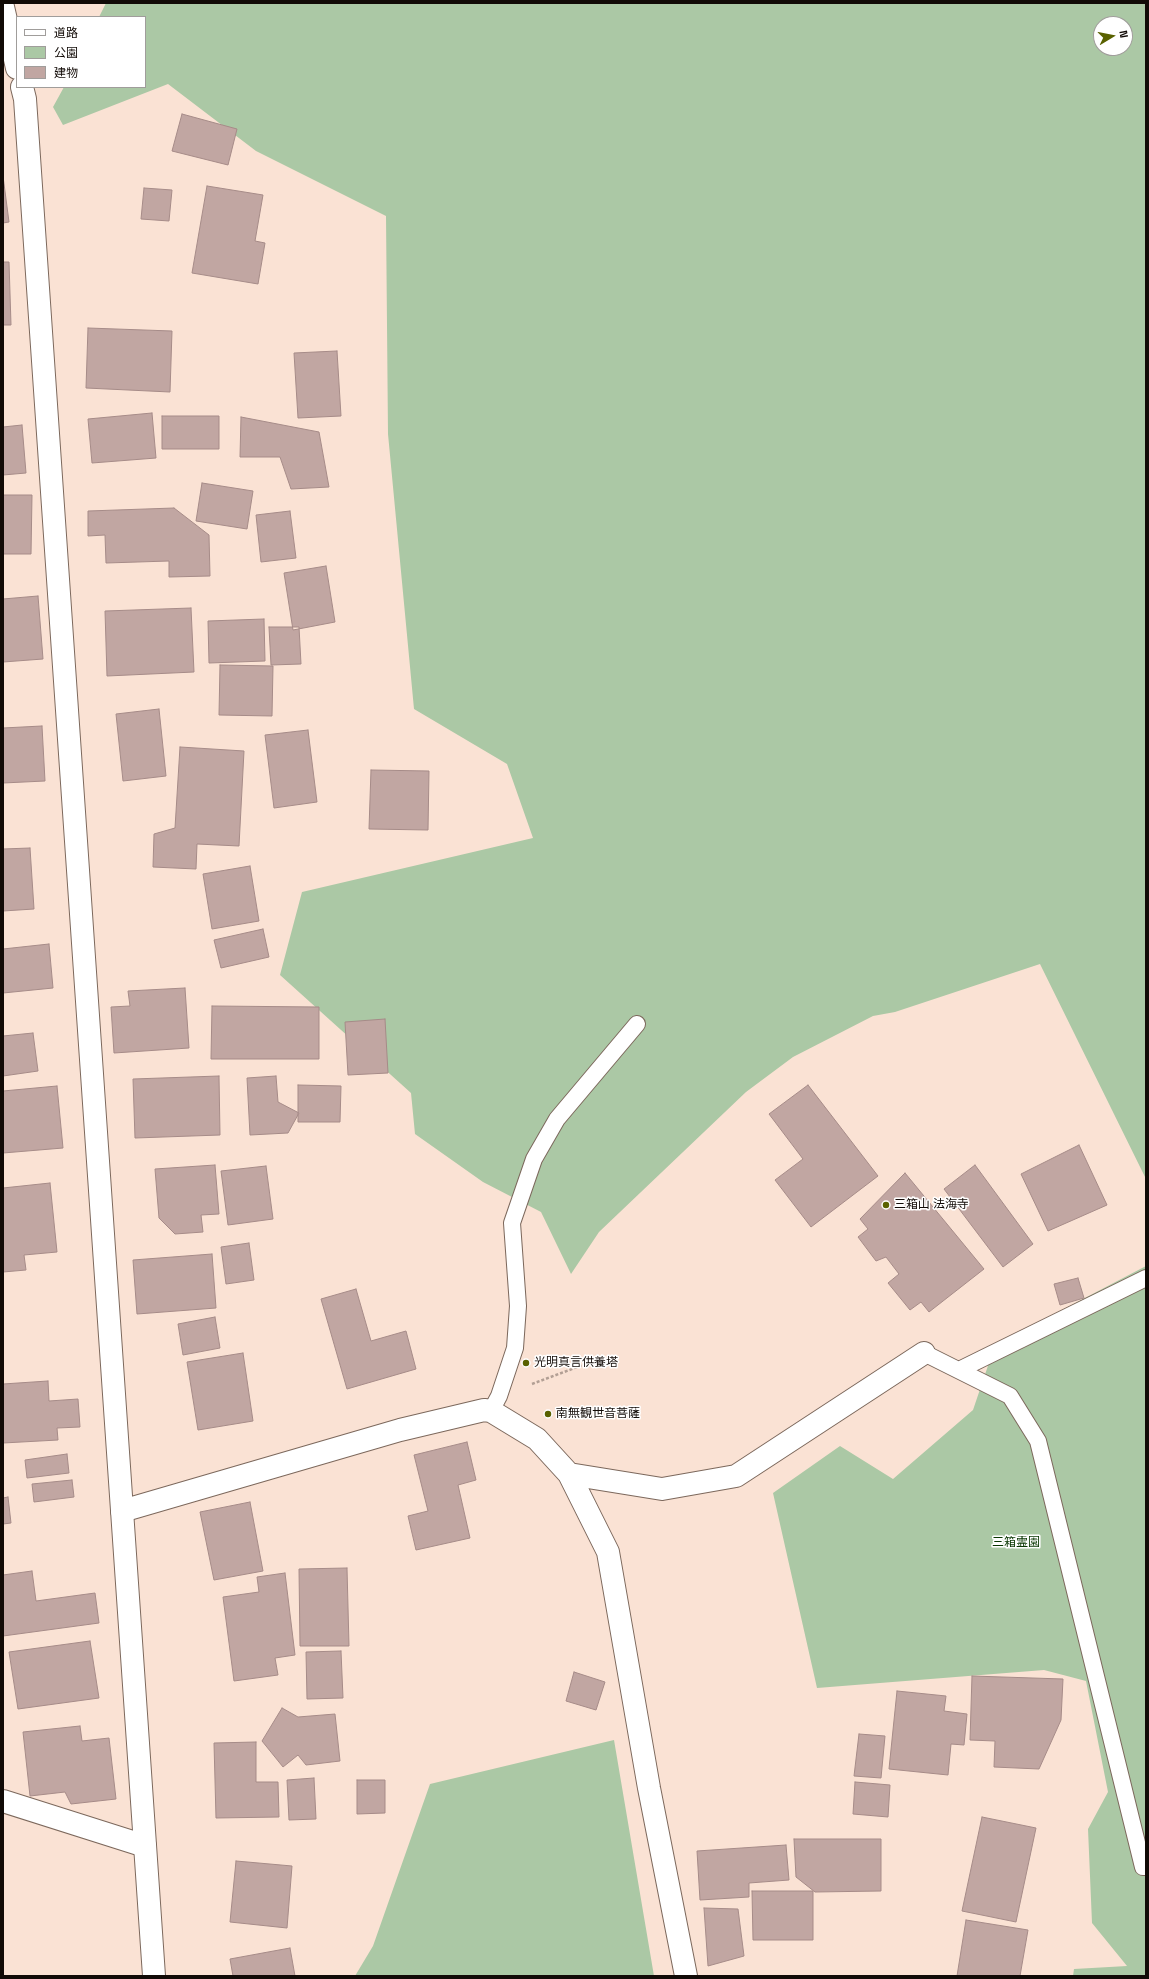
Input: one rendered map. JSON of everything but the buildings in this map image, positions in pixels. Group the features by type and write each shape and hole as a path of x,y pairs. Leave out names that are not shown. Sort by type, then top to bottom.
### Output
{"street":[{"path":"3,7 16,64"},
{"path":"22,88 25,107 154,1976"},
{"path":"569,1474 662,1489 736,1476 924,1353"},
{"path":"122,1511 400,1430 484,1410 495,1404 537,1439 569,1474 608,1552 652,1804 686,1976"},
{"path":"3,1801 145,1846"}],"lane":[{"path":"495,1404 514,1348 518,1306 512,1223 534,1159 557,1119 637,1024"},
{"path":"959,1370 1146,1278"},
{"path":"924,1353 1010,1396 1038,1441 1143,1867 1146,1867"}],"path":[{"path":"495,1404 588,1363"}],"green space":[{"path":"106,3 1146,3 1146,1179 1040,964 895,1012 873,1016 793,1057 746,1092 599,1232 571,1274 541,1212 483,1182 415,1134 411,1093 280,975 302,892 533,838 507,764 414,709 388,434 386,216 256,151 168,84 63,125 53,107 63,88 146,88 146,16 100,16"},
{"name":"三箱霊園","path":"1146,1266 1146,1976 1073,1976 1074,1969 1127,1966 1092,1923 1088,1829 1108,1792 1086,1681 1044,1670 817,1688 773,1493 840,1446 893,1479 973,1410 995,1345"},
{"path":"614,1740 654,1976 355,1976 373,1946 430,1784"}],"place":[{"name":"三箱山 法海寺","path":"886,1205"},
{"name":"光明真言供養塔","path":"526,1363"},
{"name":"南無観世音菩薩","path":"548,1414"}]}
